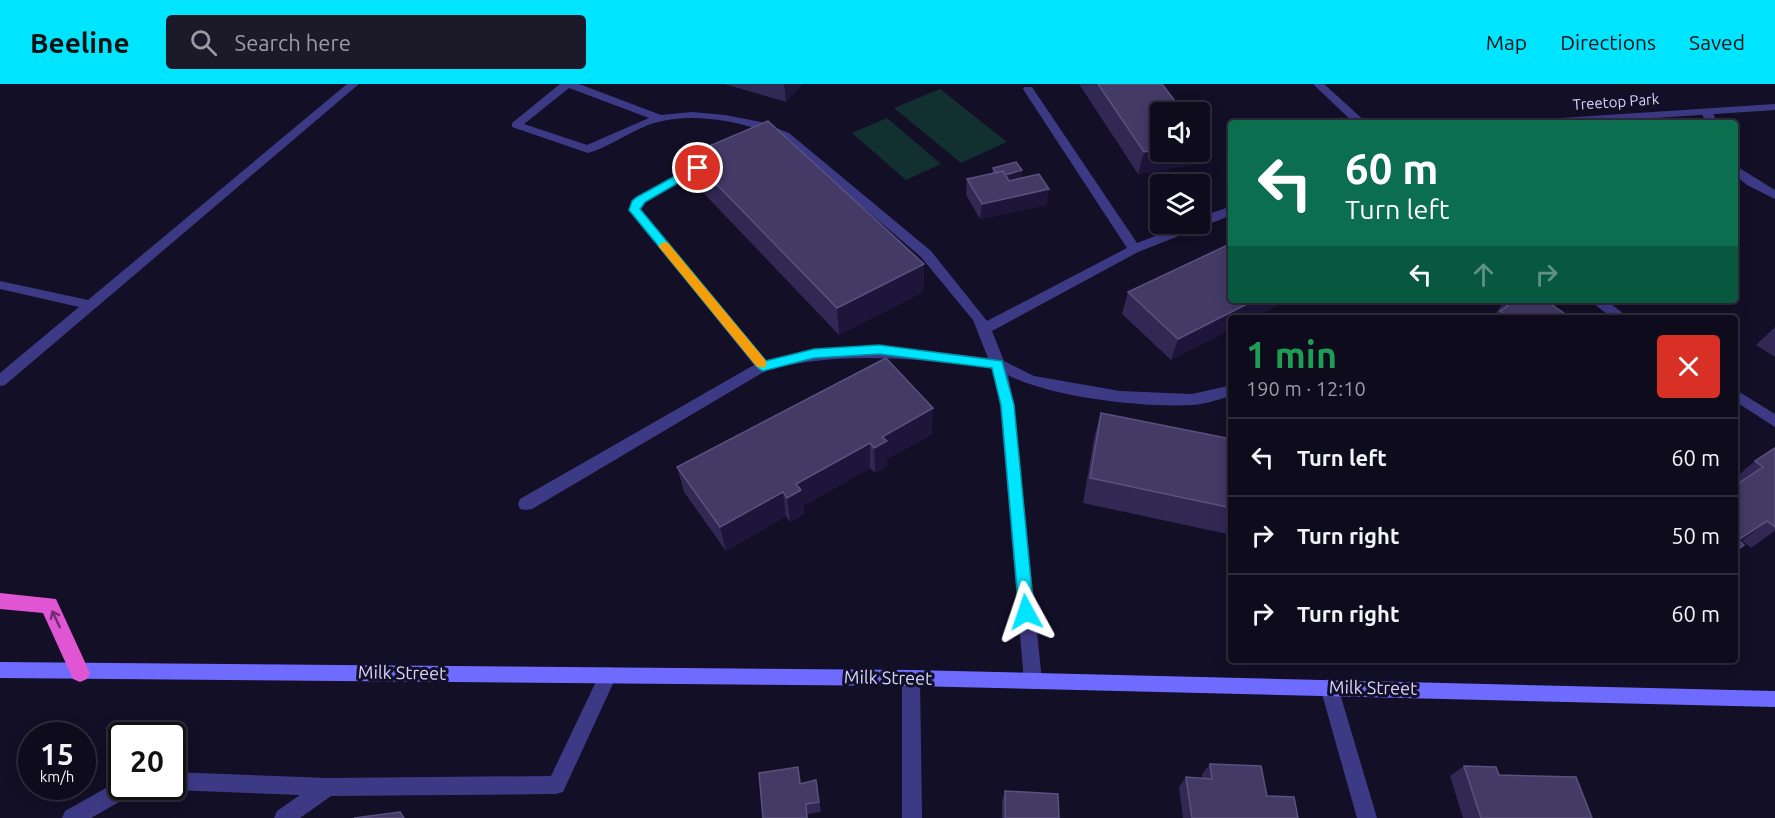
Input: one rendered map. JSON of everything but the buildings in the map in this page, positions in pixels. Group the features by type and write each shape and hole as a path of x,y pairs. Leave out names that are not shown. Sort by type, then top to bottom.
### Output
{"highway":[{"path":"0,602 49,605 80,673"}],"main road":[{"name":"Milk Street","path":"0,670 80,673 252,671 911,678 1775,699"}],"street":[{"path":"0,381 354,84"},
{"path":"660,118 588,149 516,124 568,84 660,118 728,119 763,125 785,135 926,254 978,316 998,364 1007,405 1033,681"},
{"path":"1318,84 1358,120"},
{"path":"1028,89 1134,249"},
{"name":"Treetop Park","path":"1578,120 1775,107"},
{"path":"1707,112 1711,120"},
{"path":"717,157 641,200 636,204 635,210 763,366"},
{"path":"1738,172 1751,183 1775,195"},
{"path":"1210,219 1228,212"},
{"path":"984,329 1134,249 1172,234"},
{"path":"1,285 91,305"},
{"path":"1600,303 1618,315"},
{"path":"526,504 763,366 814,354 879,350 998,364 1031,381 1120,397 1192,400 1228,391"},
{"path":"1738,396 1775,421"},
{"path":"186,782 328,787 556,785 608,675"},
{"path":"911,678 912,818"},
{"path":"1329,687 1367,818"},
{"path":"284,818 328,787"},
{"path":"72,818 108,797"}],"green space":[{"path":"940,89 1007,142 961,163 894,108"},
{"path":"887,118 941,164 906,180 852,133"}],"slow traffic":[{"path":"664,246 762,364"}],"route":[{"path":"698,168 641,200 636,204 635,210 763,366 788,358 847,350 879,350 998,364 1007,405 1026,612"}]}
